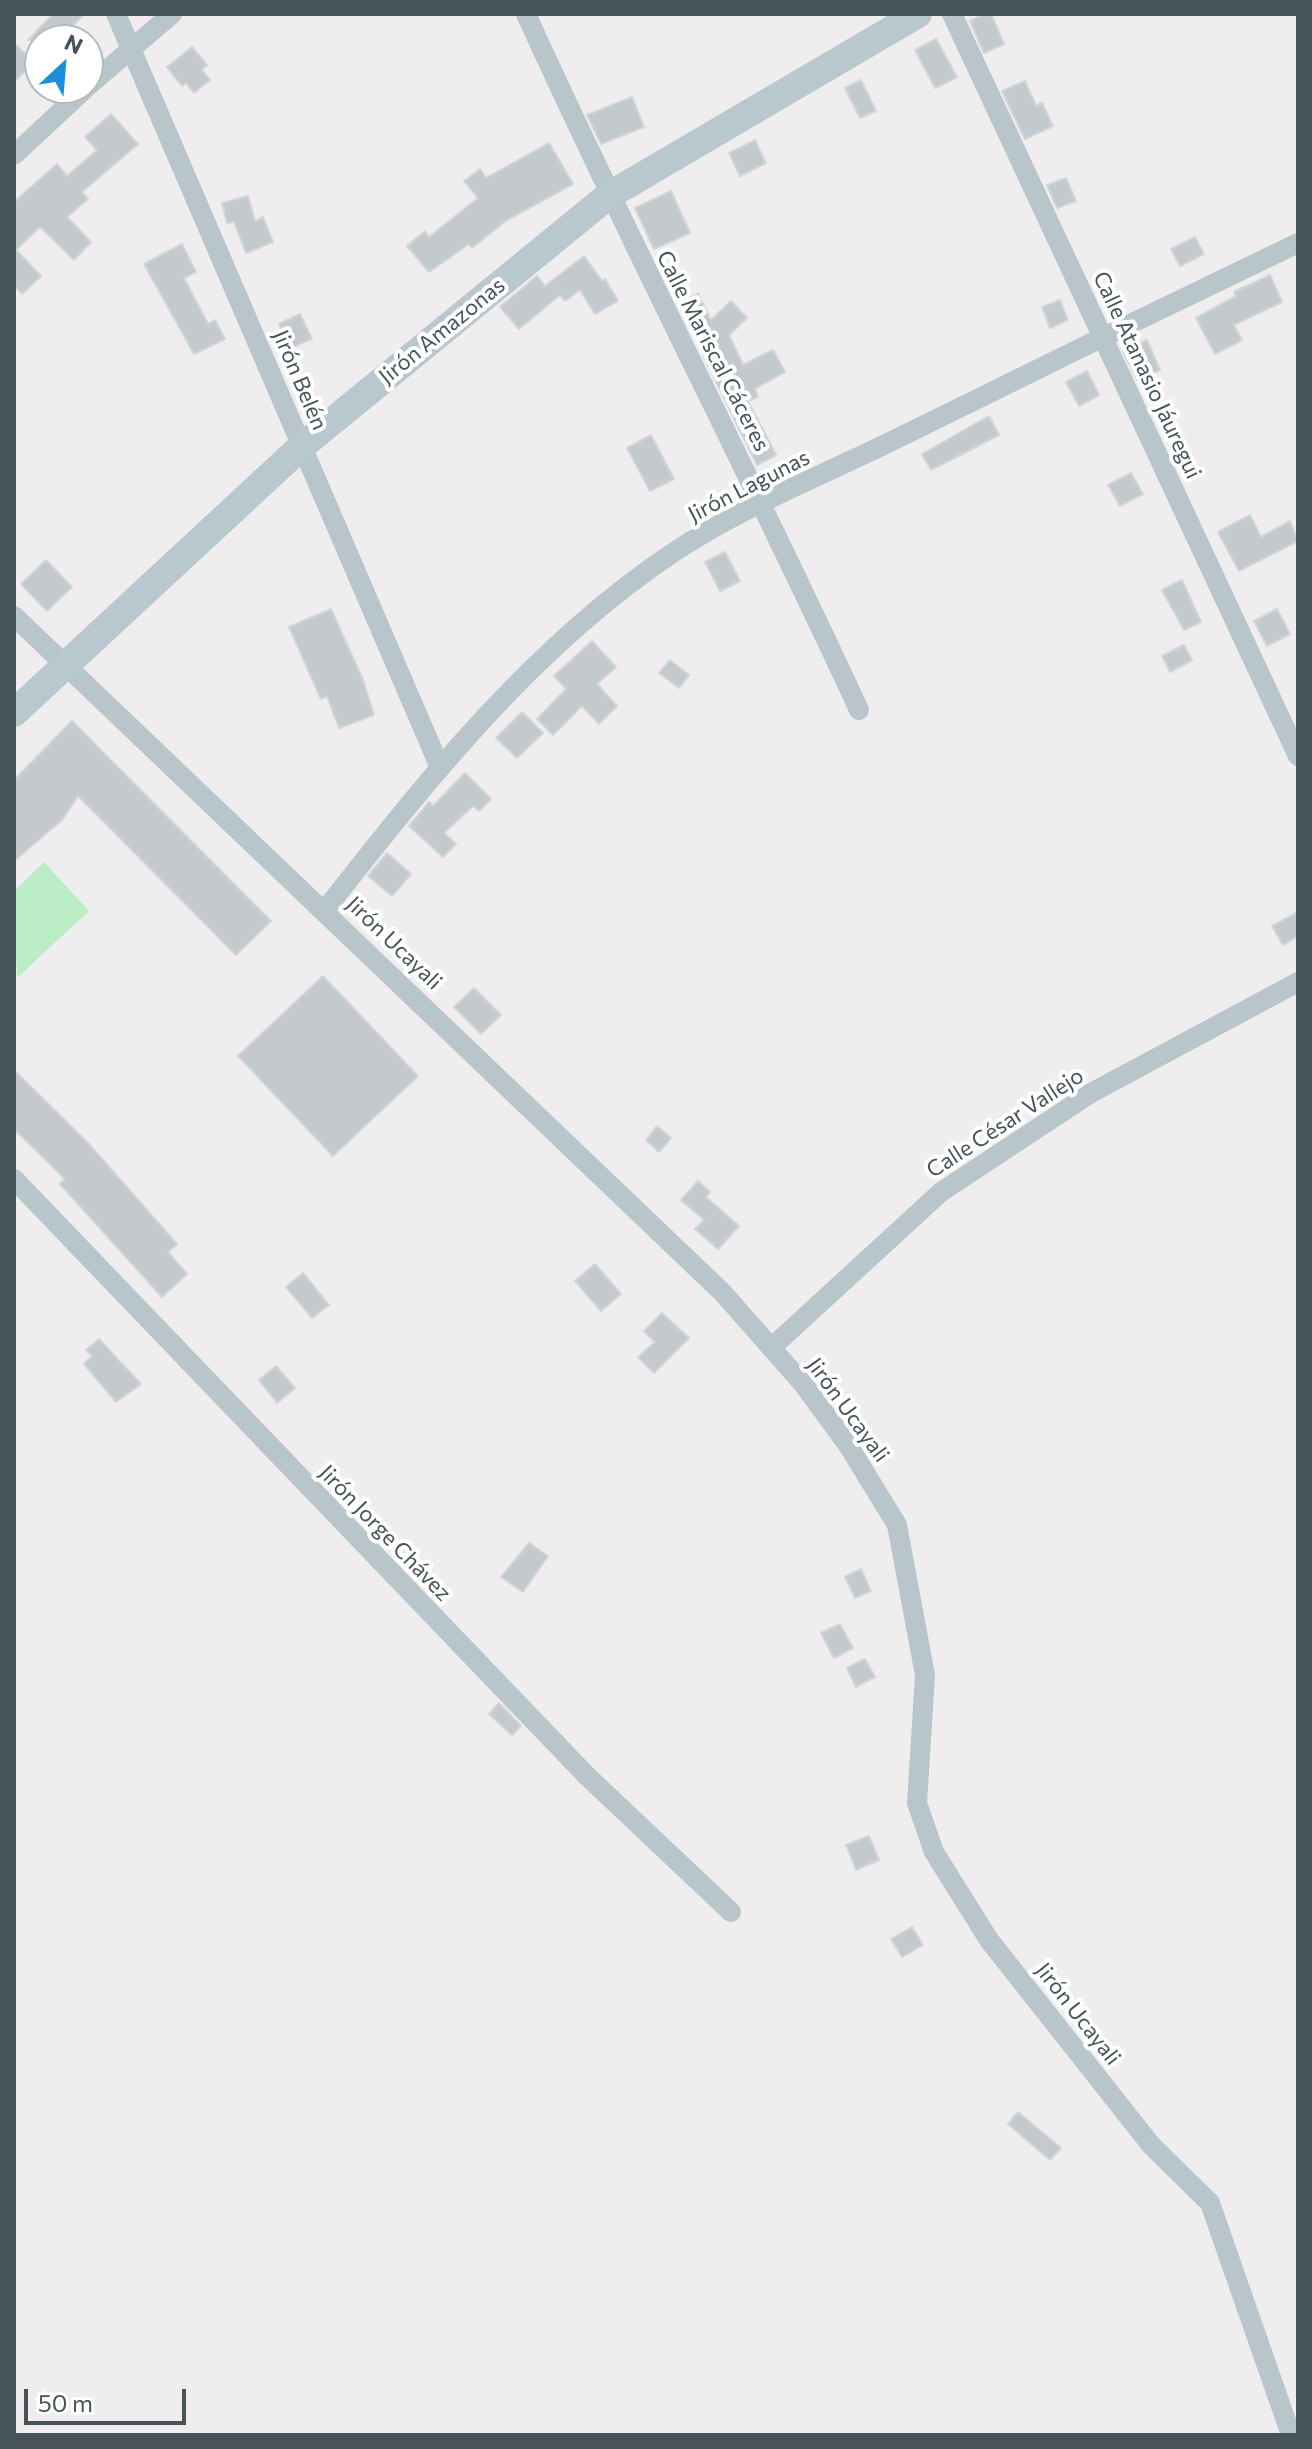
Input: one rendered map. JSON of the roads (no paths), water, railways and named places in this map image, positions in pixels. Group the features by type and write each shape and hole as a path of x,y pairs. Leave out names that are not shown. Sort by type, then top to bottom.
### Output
{"street":[{"name":"Jirón Belén","path":"116,14 439,765"},
{"path":"104,71 172,14"},
{"name":"Calle Mariscal Cáceres","path":"526,14 608,196 763,503 859,710"},
{"name":"Jirón Amazonas","path":"14,713 302,446 608,196 918,14"},
{"name":"Calle Atanasio Jáuregui","path":"952,14 1298,756"},
{"path":"14,155 69,104"},
{"name":"Jirón Lagunas","path":"325,910 439,765 497,703 626,588 675,551 763,503 1298,243"},
{"name":"Jirón Ucayali","path":"14,616 723,1293 848,1445 897,1525 925,1675 917,1803 934,1852 989,1940 1151,2145 1210,2203 1291,2435"},
{"name":"Calle César Vallejo","path":"771,1348 941,1192 1091,1093 1298,982"},
{"name":"Jirón Jorge Chávez","path":"14,1179 21,1202 587,1776 731,1912"}]}
